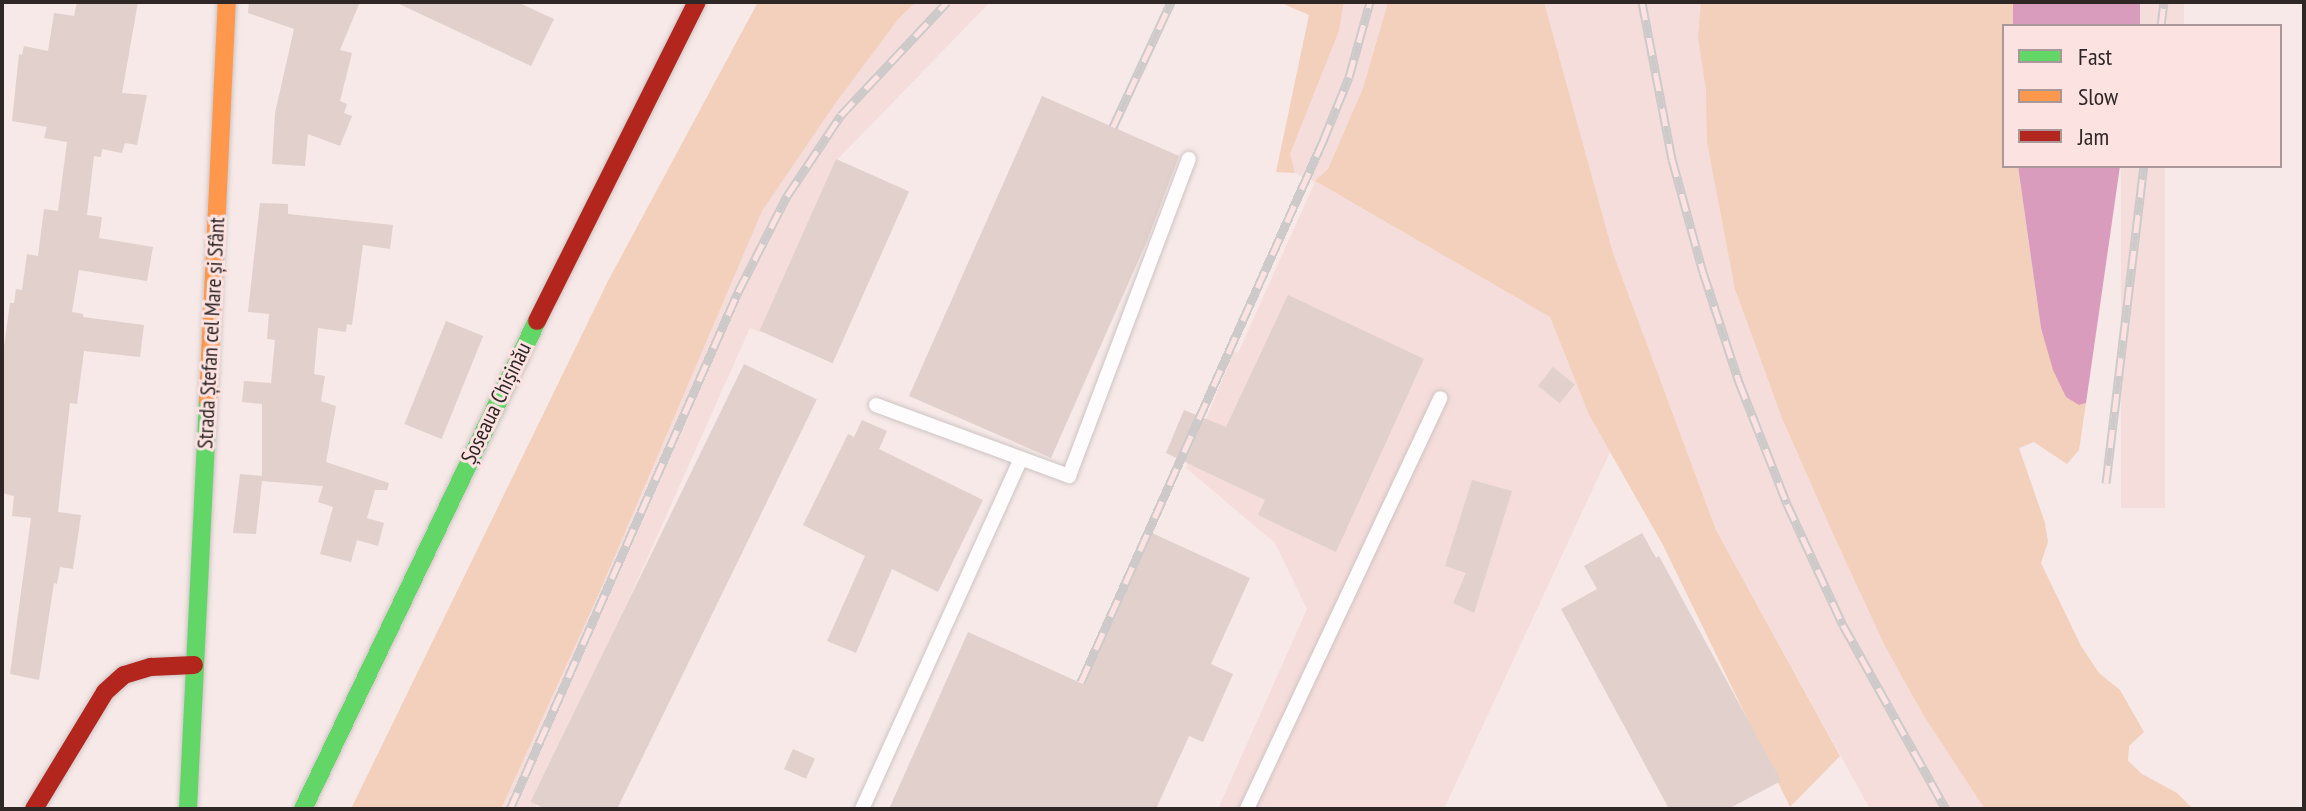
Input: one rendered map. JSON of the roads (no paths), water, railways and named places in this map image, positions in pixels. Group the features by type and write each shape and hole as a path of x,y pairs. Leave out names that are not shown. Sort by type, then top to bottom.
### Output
{"main road":[{"name":"Strada Ștefan cel Mare și Sfânt","path":"188,809 227,2"},
{"name":"Șoseaua Chișinău","path":"303,809 502,390 697,2"},
{"path":"34,809 105,692 124,675 151,667 194,665"}],"lane":[{"path":"876,405 1069,476 1189,159"},
{"path":"1247,809 1440,398"},
{"path":"862,809 1020,460"}],"railway":[{"path":"510,809 738,292 787,196 841,115 947,2"},
{"path":"1113,127 1171,2"},
{"path":"1081,682 1323,141 1349,77 1370,2"},
{"path":"1642,2 1672,159 1703,272 1739,382 1787,504 1843,625 1946,809"},
{"path":"2161,24 2164,2"},
{"path":"2106,483 2144,168"}]}
